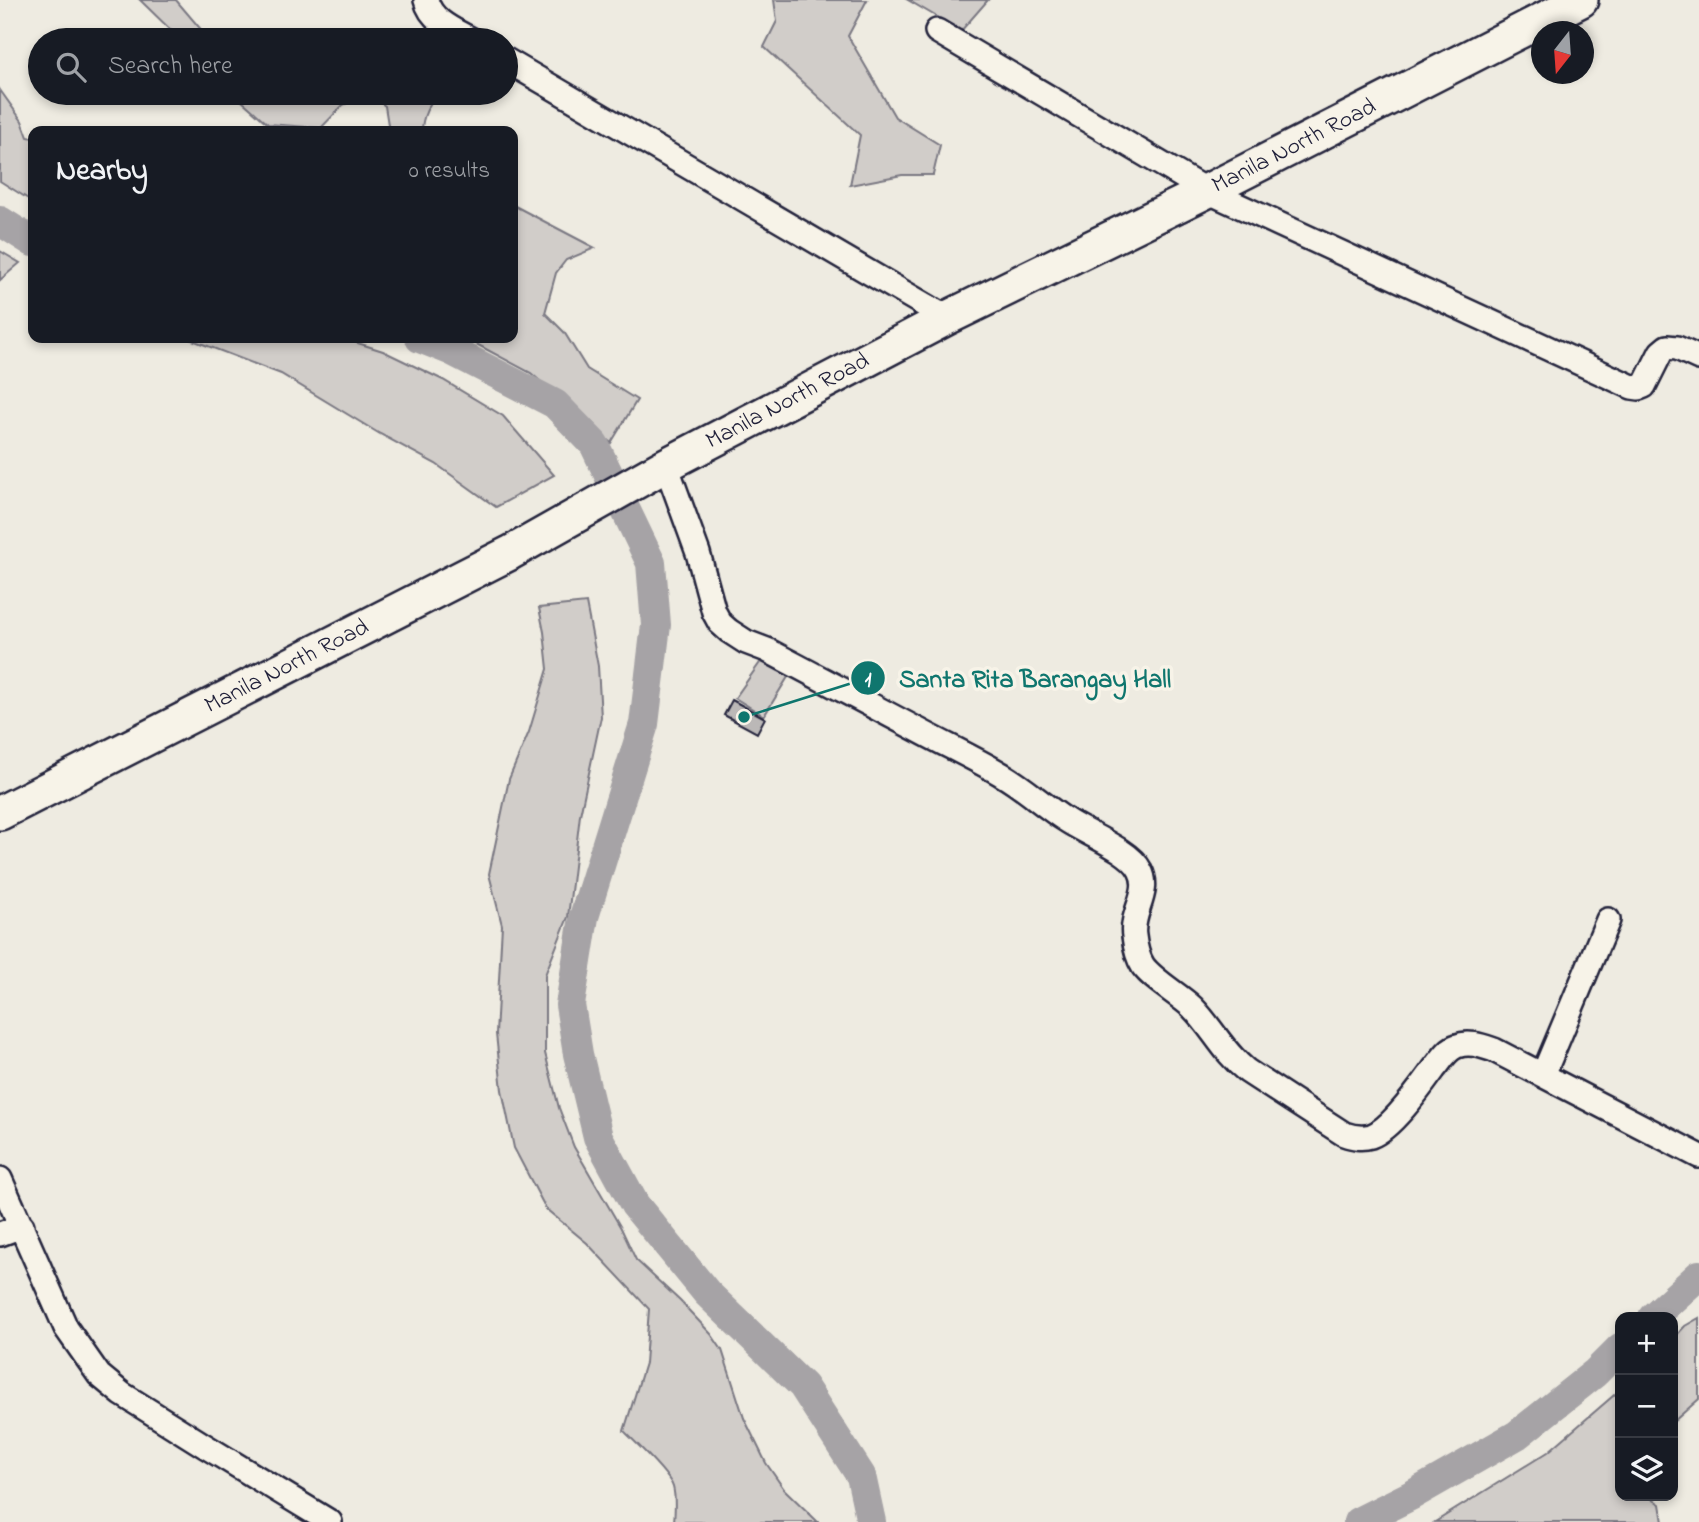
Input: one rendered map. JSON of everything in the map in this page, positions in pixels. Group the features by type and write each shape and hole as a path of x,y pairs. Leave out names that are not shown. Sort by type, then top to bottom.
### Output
{"highway":[{"name":"Manila North Road","path":"0,813 510,552 630,485 947,318 1207,191 1581,0"}],"street":[{"path":"426,0 430,12 452,28"},
{"path":"937,31 1207,191 1632,387 1644,386 1661,352 1667,347 1677,348 1699,358"},
{"path":"518,67 947,318"},
{"path":"666,466 720,623 746,642 767,650 1003,775 1066,820 1132,860 1140,870 1144,884 1133,926 1141,963 1194,1010 1225,1050 1247,1071 1344,1134 1360,1138 1369,1137 1384,1128 1449,1050 1466,1044 1485,1047 1699,1156"},
{"path":"1543,1075 1608,920"},
{"path":"0,1179 11,1230 66,1328 99,1375 132,1400 330,1522"}],"shaded area":[{"path":"140,0 176,0 200,28 169,28"},
{"path":"774,0 867,0 848,36 895,117 940,145 933,175 902,175 850,185 860,135 764,47 777,21"},
{"path":"908,0 988,0 961,31"},
{"path":"0,90 22,121 28,137 28,199 0,181"},
{"path":"247,105 343,105 323,126 268,124"},
{"path":"430,105 422,126 388,126 385,106"},
{"path":"518,208 595,248 566,260 556,273 545,313 564,332 587,369 637,400 611,443 531,373 474,343 518,343"},
{"path":"0,251 20,263 0,280"},
{"path":"200,343 358,343 383,351 443,380 503,416 554,475 496,507 436,464 380,434 281,374"},
{"path":"586,603 598,666 601,717 580,815 568,917 545,975 545,1053 559,1108 574,1147 621,1228 636,1260 711,1334 722,1350 744,1418 766,1463 784,1489 818,1522 674,1522 673,1487 666,1475 624,1431 645,1363 649,1309 587,1243 546,1209 514,1148 502,1090 496,1034 502,925 489,874 509,779 529,732 548,669 539,608"},
{"path":"764,657 791,672 764,716 735,698"},
{"path":"1699,1318 1699,1399 1678,1418 1678,1334"},
{"path":"1615,1394 1615,1501 1655,1501 1660,1504 1663,1522 1435,1522 1548,1452"}],"building":[{"path":"732,700 765,718 757,733 724,715"}],"waterway":[{"path":"0,221 28,239"},
{"path":"432,343 555,404 594,444 651,563 656,625 644,724 584,917 570,1005 578,1054 598,1137 635,1205 707,1293 803,1386 861,1476 871,1522"},
{"path":"1658,1312 1699,1275"},
{"path":"1358,1522 1412,1495 1517,1435 1595,1373 1615,1353"}],"place":[{"name":"Santa Rita Barangay Hall","path":"744,717"}]}
